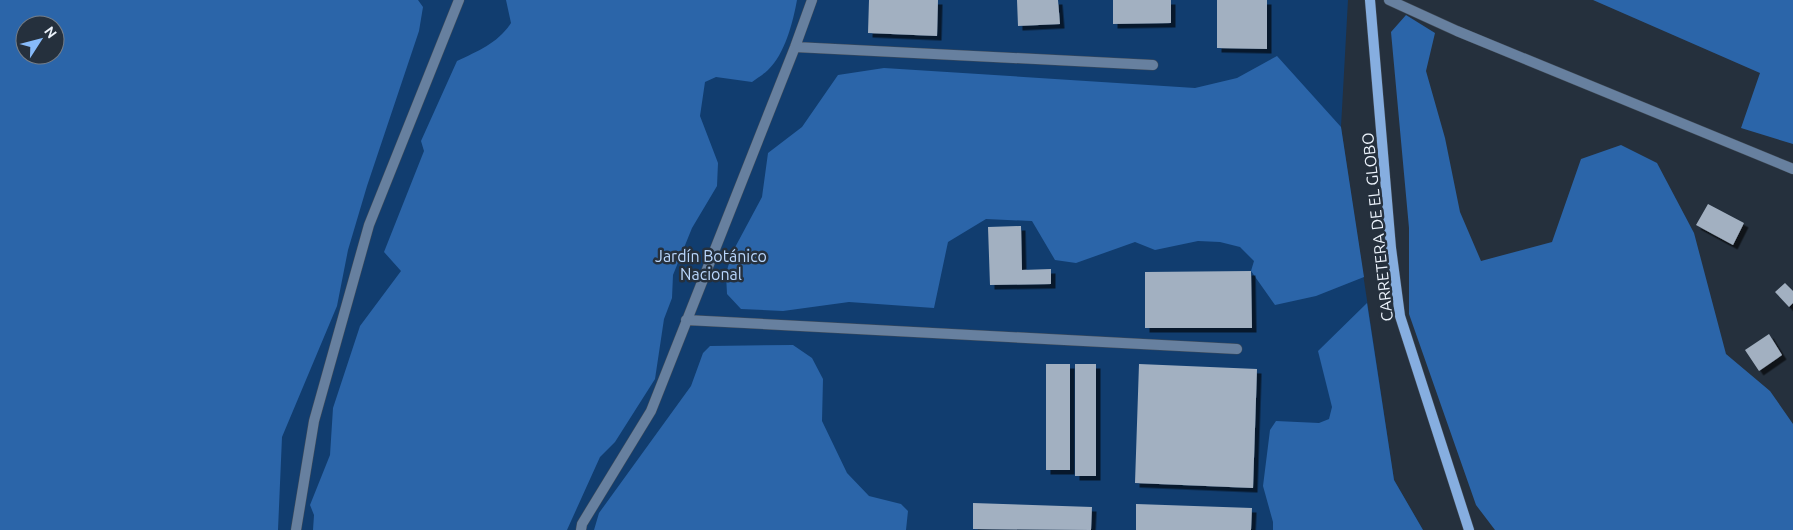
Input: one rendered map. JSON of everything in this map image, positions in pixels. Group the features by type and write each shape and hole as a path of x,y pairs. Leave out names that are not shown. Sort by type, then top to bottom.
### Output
{"main road":[{"name":"CARRETERA DE EL GLOBO","path":"1370,0 1391,248 1400,316 1469,530"}],"lane":[{"path":"296,530 314,421 369,225 459,0"},
{"path":"581,530 582,524 651,411 812,0"},
{"path":"1389,0 1457,31 1793,168"},
{"path":"795,47 1153,65"},
{"path":"686,320 1238,349"}],"green space":[{"name":"Jardín Botánico Nacional","path":"0,0 1348,0 1341,127 1394,480 1423,530 0,530"}],"shaded area":[{"path":"0,0 418,0 423,7 419,31 367,186 348,250 337,306 282,437 278,530 0,530"},
{"path":"506,0 797,0 791,28 784,47 766,72 752,82 716,77 705,82 700,116 718,163 717,186 692,228 673,275 672,298 664,319 655,379 615,442 600,457 567,530 313,530 314,515 310,505 330,455 333,408 360,326 401,271 384,252 424,151 421,141 457,61 494,41 511,23"},
{"path":"1593,0 1793,0 1793,144 1741,128 1760,73"},
{"path":"1406,15 1435,33 1426,71 1445,138 1460,212 1481,261 1552,242 1581,159 1621,145 1657,163 1694,233 1726,354 1770,391 1793,424 1793,530 1495,530 1476,505 1409,314 1409,228 1391,32"},
{"path":"1277,56 1341,127 1364,277 1316,296 1275,305 1251,271 1254,261 1240,247 1220,242 1198,241 1155,250 1135,242 1076,263 1055,260 1032,221 986,219 948,242 934,308 849,302 783,311 741,309 727,294 726,274 732,253 762,197 768,153 802,127 838,75 884,68 1195,88 1237,78"},
{"path":"1367,303 1394,480 1423,530 1273,530 1273,522 1263,486 1270,430 1276,421 1319,423 1329,419 1332,407 1318,351"},
{"path":"793,345 812,358 823,379 822,421 847,473 869,496 901,504 908,511 906,530 594,530 599,513 691,386 703,353 710,346"}],"building":[{"path":"869,0 938,0 937,36 868,33"},
{"path":"1017,0 1058,0 1060,24 1018,26"},
{"path":"1113,0 1171,0 1171,23 1113,24"},
{"path":"1217,0 1267,0 1267,49 1217,48"},
{"path":"1708,204 1744,223 1733,245 1696,225"},
{"path":"1021,226 1022,270 1051,269 1051,284 990,285 988,227"},
{"path":"1251,271 1252,328 1145,328 1145,272"},
{"path":"1785,283 1793,291 1793,303 1789,307 1775,292"},
{"path":"1769,334 1782,355 1759,371 1745,350"},
{"path":"1046,364 1070,364 1070,470 1046,470"},
{"path":"1075,364 1096,364 1096,476 1075,476"},
{"path":"1139,364 1257,369 1253,488 1135,483"},
{"path":"973,503 1092,507 1091,530 973,529"},
{"path":"1136,504 1252,508 1251,530 1136,530"}]}
